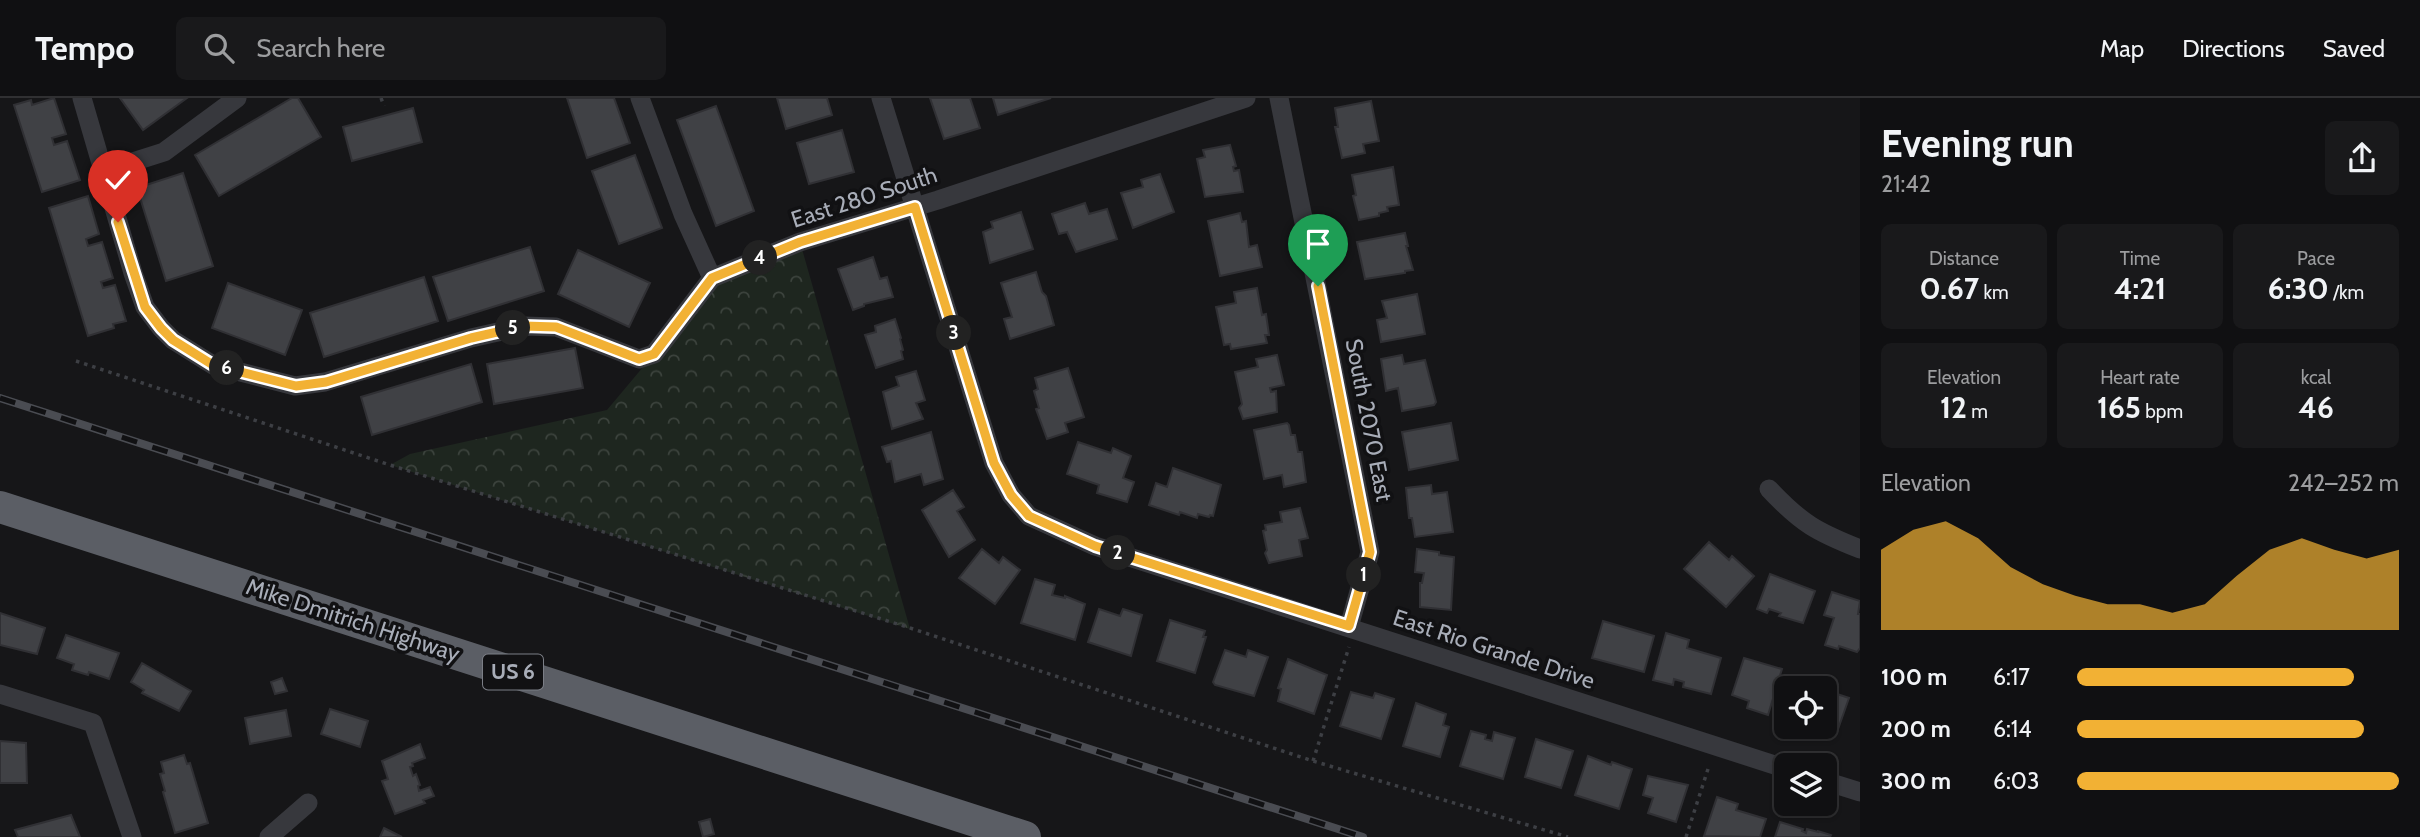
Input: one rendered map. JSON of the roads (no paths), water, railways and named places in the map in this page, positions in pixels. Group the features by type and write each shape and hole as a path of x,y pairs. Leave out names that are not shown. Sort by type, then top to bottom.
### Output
{"highway":[{"name":"Mike Dmitrich Highway","path":"0,507 1026,837"}],"street":[{"path":"82,98 145,307 173,340 213,365 296,386 326,382 471,338 524,326 556,327 639,359 654,354 712,278 683,214 639,98"},
{"path":"104,171 164,152 237,98"},
{"path":"881,98 915,207"},
{"name":"East 280 South","path":"712,278 800,242 915,207 1245,98"},
{"name":"South 2070 East","path":"1279,98 1370,552 1349,626"},
{"name":"East Rio Grande Drive","path":"915,207 994,463 1011,495 1029,516 1095,546 1774,765"},
{"path":"1769,489 1805,523 1821,533 1860,549"},
{"path":"0,694 93,723 132,837"},
{"path":"1837,785 1860,792"},
{"path":"269,837 308,803"}],"railway":[{"path":"0,398 1363,837"}]}
